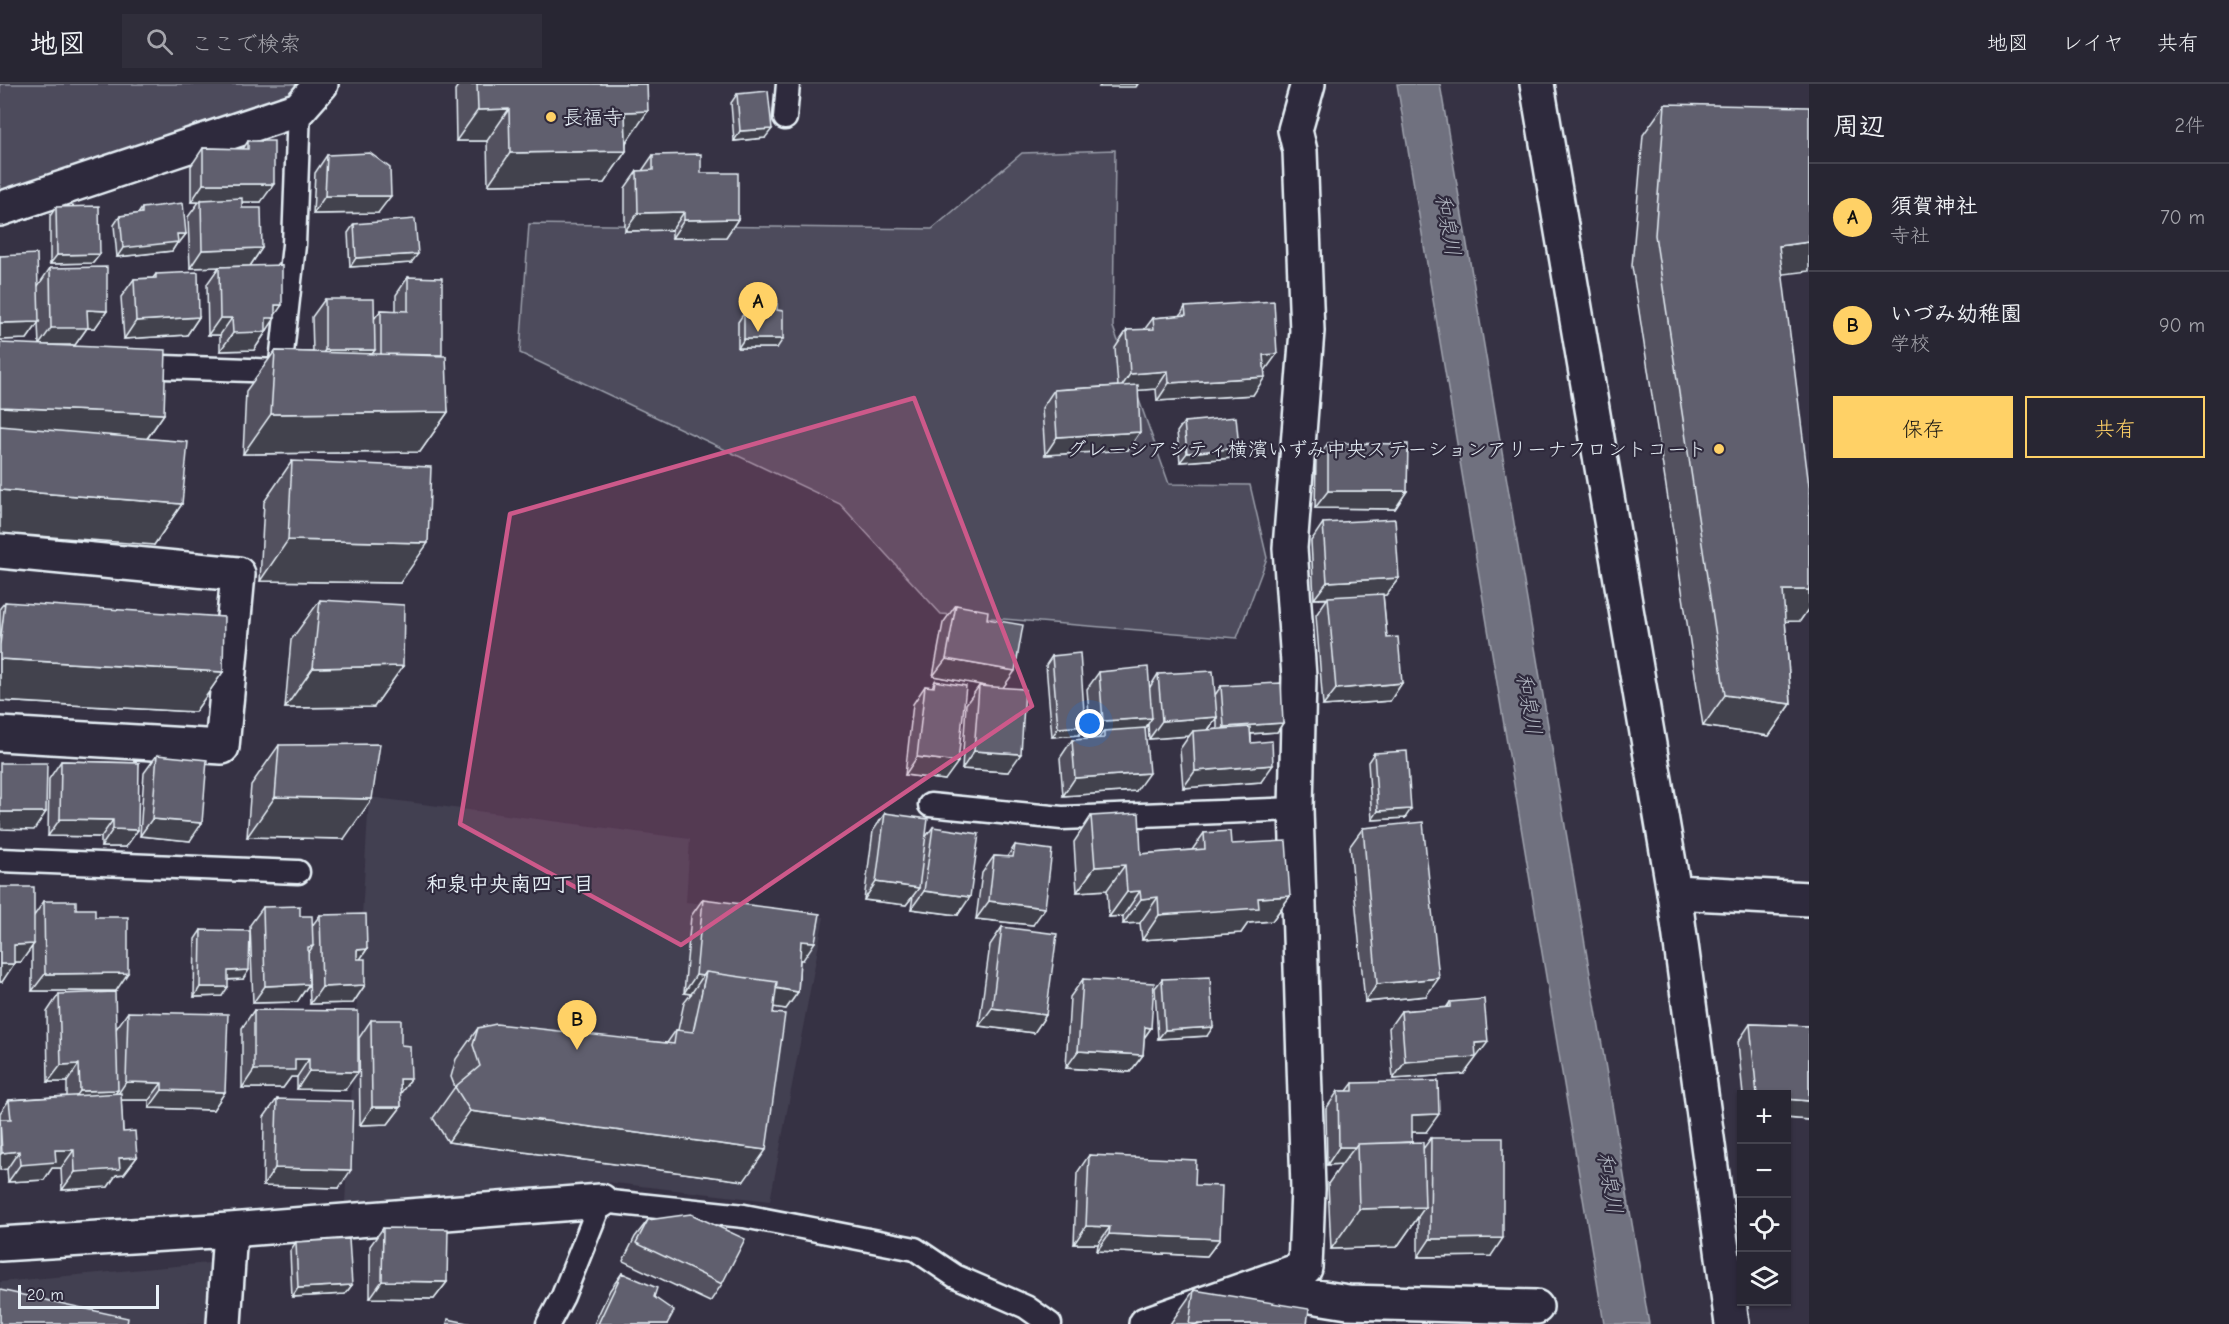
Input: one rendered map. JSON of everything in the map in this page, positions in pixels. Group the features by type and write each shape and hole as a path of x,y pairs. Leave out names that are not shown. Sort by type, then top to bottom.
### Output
{"street":[{"path":"0,209 299,109 321,84"},
{"path":"1146,1324 1305,1268 1308,1189 1296,809 1299,677 1290,548 1307,331 1300,151 1294,130 1308,84"},
{"path":"1537,84 1674,892 1732,1324"},
{"path":"0,551 238,574 222,747 0,734"},
{"path":"1674,892 1809,899"},
{"path":"0,1244 230,1230 601,1201"},
{"path":"224,1324 230,1230"},
{"path":"1256,1287 1348,1302 1536,1307"}],"lane":[{"path":"785,118 788,84"},
{"path":"114,365 280,371 294,245 299,109"},
{"path":"930,805 1062,818 1296,809"},
{"path":"0,860 298,872"},
{"path":"548,1324 563,1296 601,1201 744,1216 915,1249 956,1276 1026,1307 1050,1324"}],"highlighted area":[{"path":"914,398 1032,706 681,945 460,824 510,514"}],"shaded area":[{"path":"0,84 319,84 305,94 0,190"},
{"path":"1115,150 1113,327 1169,484 1250,485 1267,558 1237,638 941,614 840,504 520,353 529,224 932,229 1022,153"},
{"path":"369,797 690,839 686,902 824,917 770,1201 606,1182 345,1202"},
{"path":"209,1263 206,1324 0,1324 0,1282"}],"water":[{"name":"和泉川","path":"1397,84 1440,84 1649,1324 1604,1324"}],"building":[{"path":"477,84 647,84 648,111 625,112 626,151 510,153 509,109 478,110"},
{"path":"768,91 772,129 740,131 737,94"},
{"name":"グレーシアシティ横濱いずみ中央ステーションアリーナフロントコート","path":"1665,104 1809,107 1809,242 1779,246 1809,486 1809,590 1783,590 1791,704 1725,695 1655,235"},
{"path":"248,141 274,141 274,184 203,184 203,148 248,149"},
{"path":"370,153 390,168 391,196 325,196 327,155"},
{"path":"701,154 701,173 738,173 738,219 684,220 684,212 638,213 637,171 653,170 653,155"},
{"path":"242,198 242,208 261,208 262,248 202,250 201,200"},
{"path":"183,203 186,234 177,234 178,242 123,248 120,216 142,213 142,208"},
{"path":"99,206 100,254 57,255 56,207"},
{"path":"415,219 418,254 356,258 354,224"},
{"path":"37,254 39,322 0,323 0,256"},
{"path":"282,265 282,305 275,305 275,318 266,318 266,332 233,333 232,318 220,318 219,267"},
{"path":"107,267 107,311 87,310 88,328 51,328 50,268"},
{"path":"198,272 199,317 136,321 134,279 156,278 156,274"},
{"path":"408,277 442,278 442,355 381,354 381,310 408,311"},
{"path":"325,299 374,299 375,350 325,350"},
{"path":"777,300 777,310 783,311 783,339 744,339 744,313 753,313 753,301"},
{"path":"1274,301 1277,354 1263,355 1265,377 1169,383 1168,371 1130,374 1127,330 1154,329 1153,318 1186,315 1185,307"},
{"path":"0,343 166,350 164,414 0,407"},
{"path":"275,351 446,356 448,412 271,414"},
{"path":"1138,385 1140,432 1057,437 1054,390"},
{"path":"1236,417 1239,448 1187,453 1184,422"},
{"path":"0,426 188,442 182,504 0,490"},
{"path":"1328,443 1408,444 1407,491 1328,491"},
{"path":"292,461 431,467 428,543 288,540"},
{"path":"1395,519 1399,578 1327,582 1323,523"},
{"path":"1383,594 1387,638 1398,637 1402,683 1336,689 1328,597"},
{"path":"320,600 404,605 403,666 313,668"},
{"path":"5,602 224,617 223,672 0,659"},
{"path":"956,605 988,611 987,619 1023,625 1015,671 946,659"},
{"path":"1080,653 1085,726 1058,728 1052,656"},
{"path":"1148,667 1152,718 1103,721 1099,672"},
{"path":"1213,671 1217,717 1162,721 1158,674"},
{"path":"935,681 966,686 958,762 917,757 925,686 934,687"},
{"path":"1281,683 1283,723 1224,727 1221,686"},
{"path":"979,686 1025,689 1021,754 974,751"},
{"path":"1250,727 1251,743 1272,741 1273,765 1195,771 1193,731"},
{"path":"1145,728 1149,773 1075,778 1072,740 1104,738 1104,731"},
{"path":"380,744 372,799 275,797 279,745"},
{"path":"1407,751 1411,809 1378,811 1374,753"},
{"path":"157,755 207,760 202,823 152,819"},
{"path":"61,761 139,763 138,830 113,829 113,820 60,819"},
{"path":"0,763 47,763 46,812 0,812"},
{"path":"885,813 928,819 919,888 876,882"},
{"path":"1139,813 1141,854 1205,849 1204,833 1230,831 1231,844 1286,841 1290,896 1258,898 1259,908 1159,915 1158,897 1141,899 1140,891 1127,892 1125,865 1095,867 1091,816"},
{"path":"1423,822 1439,978 1377,984 1363,828"},
{"path":"933,827 979,834 970,897 924,891"},
{"path":"1015,845 1052,850 1045,908 989,901 994,856 1013,857"},
{"path":"0,887 34,887 34,944 14,945 14,964 0,964"},
{"path":"703,899 820,914 815,942 801,941 798,992 776,988 777,982 706,972 703,976 696,975"},
{"path":"44,901 76,901 76,909 95,909 95,917 128,917 128,973 45,974"},
{"path":"300,906 300,916 312,916 313,946 308,947 309,984 265,986 263,907"},
{"path":"366,914 367,949 357,950 357,959 365,959 365,985 322,987 320,915"},
{"path":"1002,927 1057,934 1046,1015 992,1008"},
{"path":"201,930 250,931 249,970 228,971 228,987 200,987"},
{"path":"706,972 777,982 773,1013 785,1014 766,1150 470,1111 455,1087 480,1066 473,1045 478,1028 496,1024 674,1044 676,1030 693,1032"},
{"path":"1210,977 1213,1027 1165,1030 1162,979"},
{"path":"1083,979 1154,983 1151,1028 1145,1027 1143,1055 1078,1051"},
{"path":"115,992 118,1090 80,1091 79,1064 61,1065 59,994"},
{"path":"1484,999 1488,1042 1475,1043 1476,1057 1405,1062 1401,1011 1450,1007 1450,1002"},
{"path":"254,1010 358,1011 358,1072 309,1071 309,1059 295,1059 295,1070 254,1070"},
{"path":"128,1012 228,1014 225,1092 162,1090 162,1083 126,1082"},
{"path":"371,1020 401,1020 401,1045 410,1046 411,1079 400,1079 401,1107 372,1107"},
{"path":"1750,1024 1809,1026 1809,1101 1791,1099 1791,1090 1757,1090"},
{"path":"1438,1081 1439,1114 1412,1115 1412,1142 1339,1147 1338,1091 1353,1091 1353,1083"},
{"path":"121,1093 123,1132 135,1131 137,1157 119,1158 120,1169 75,1172 74,1150 55,1150 56,1162 20,1165 19,1151 2,1153 0,1119 11,1119 9,1100"},
{"path":"277,1099 353,1101 351,1170 275,1168"},
{"path":"1431,1138 1503,1138 1503,1238 1430,1239"},
{"path":"1423,1142 1425,1207 1359,1209 1357,1144"},
{"path":"1089,1155 1196,1160 1195,1185 1222,1186 1220,1239 1109,1234 1110,1227 1086,1226"},
{"path":"691,1214 745,1239 722,1284 636,1243 648,1220"},
{"path":"383,1228 448,1229 447,1282 382,1281"},
{"path":"349,1239 352,1285 298,1288 296,1242"},
{"path":"622,1273 657,1288 654,1297 674,1311 667,1324 598,1324"},
{"path":"0,1290 128,1318 127,1324 0,1324"},
{"path":"1194,1290 1309,1309 1307,1324 1189,1324"},
{"path":"448,1319 472,1324 447,1324"}],"place":[{"name":"長福寺","path":"551,117"},
{"name":"須賀神社","path":"758,332"},
{"name":"グレーシアシティ横濱いずみ中央ステーションアリーナフロントコート","path":"1719,449"},
{"name":"いづみ幼稚園","path":"577,1050"}],"district":[{"name":"和泉中央南四丁目","path":"510,884"}]}
